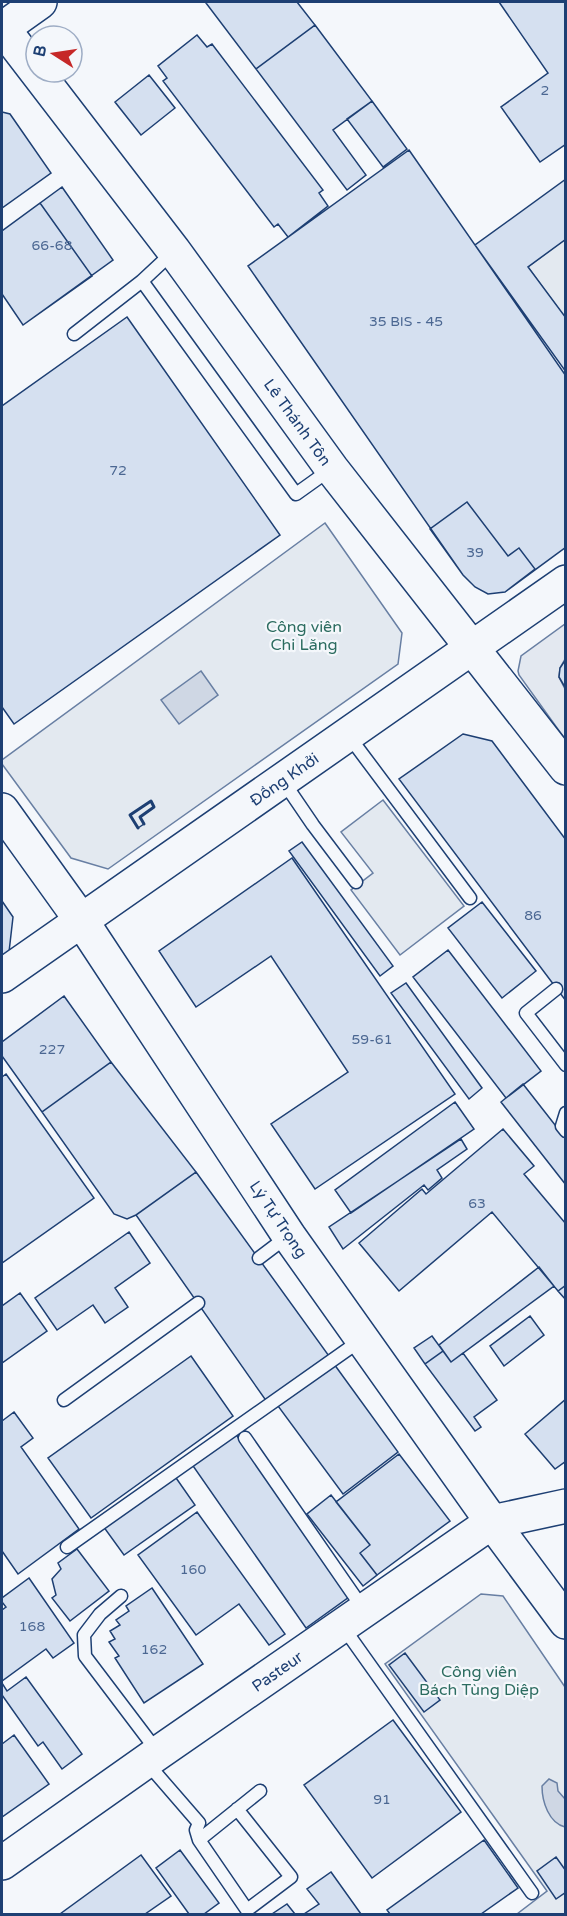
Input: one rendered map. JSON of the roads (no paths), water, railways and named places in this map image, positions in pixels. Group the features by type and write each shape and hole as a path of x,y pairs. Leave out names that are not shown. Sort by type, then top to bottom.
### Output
{"street":[{"path":"2,28 40,2"},
{"name":"Lê Thánh Tôn","path":"2,28 174,251 332,469 566,768"},
{"name":"Ðồng Khởi","path":"2,976 566,582"},
{"name":"Lý Tự Trọng","path":"2,810 81,920 289,1236 492,1522 566,1622"},
{"name":"Pasteur","path":"2,1863 152,1757 262,1673 288,1655 353,1618 492,1522 566,1506"}],"lane":[{"path":"74,334 142,281 174,251"},
{"path":"142,281 296,494 332,469"},
{"path":"348,734 470,898"},
{"path":"282,780 356,882"},
{"path":"556,989 526,1013 566,1065"},
{"path":"566,1113 562,1126 566,1131"},
{"path":"259,1258 289,1236"},
{"path":"64,1400 198,1303"},
{"path":"67,1546 363,1339"},
{"path":"245,1438 353,1618 532,1893"},
{"path":"121,1596 100,1614 84,1635 85,1656 198,1823 196,1830 199,1840 247,1910 291,1876 237,1809"},
{"path":"199,1840 260,1791"}],"park label":[{"name":"Công viên Chi Lăng","path":"304,635"},
{"name":"Công viên Bách Tùng Diệp","path":"479,1680"}]}
